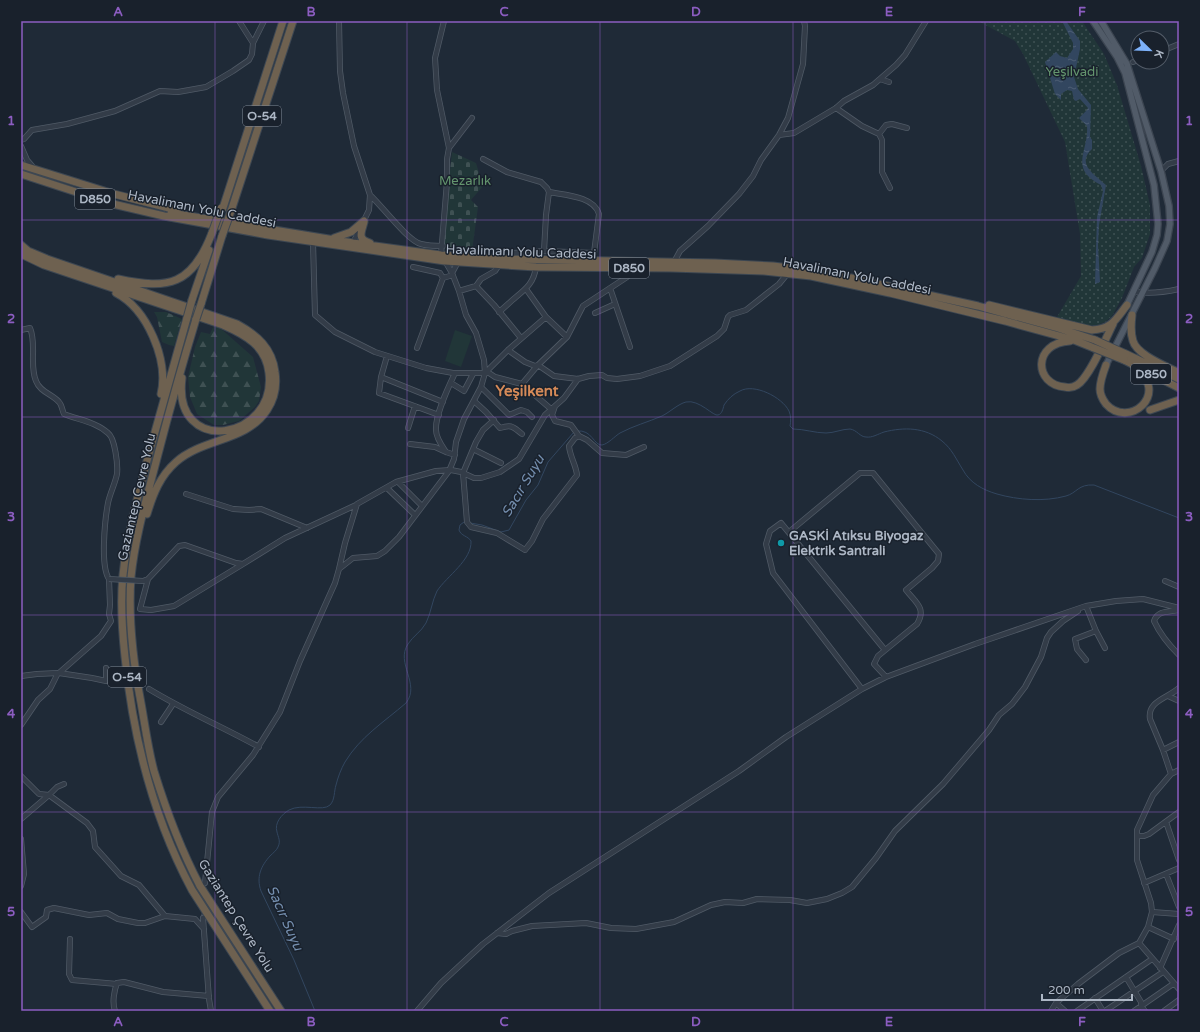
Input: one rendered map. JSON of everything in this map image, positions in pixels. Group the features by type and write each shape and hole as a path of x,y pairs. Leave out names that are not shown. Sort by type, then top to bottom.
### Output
{"highway":[{"name":"Gaziantep Çevre Yolu","path":"270,1011 192,890 157,807 145,772 127,678 121,596 123,574 132,522 168,384 213,233 227,195 283,21"},
{"name":"Gaziantep Çevre Yolu","path":"281,1011 200,886 190,866 165,804 154,770 136,677 130,596 131,575 140,524 176,386 222,236 292,21"},
{"name":"Havalimanı Yolu Caddesi","path":"21,168 113,204 189,221 313,242 380,247 458,262 498,265 714,269 764,271 811,276 906,297 1094,344"},
{"name":"Havalimanı Yolu Caddesi","path":"21,174 35,174 96,194 165,212 326,238 349,245 443,258 674,262 773,266 813,271 907,290 993,310 1058,328 1179,379"},
{"path":"21,178 86,200 133,213 169,220 189,221"},
{"path":"326,238 343,236 355,230 364,221"},
{"path":"364,221 361,237 365,242 380,247"},
{"path":"21,254 36,262 69,270 148,284 167,284 178,279 194,266 206,248 213,233"},
{"path":"21,245 34,254 69,270 128,301 138,311 152,334 161,361 163,377 162,391 132,522"},
{"path":"69,270 223,325 245,335 254,342 266,358 270,380 269,389 267,398 259,411 246,424 237,428 226,431 214,431 203,428 190,418 182,404 182,376 196,320"},
{"path":"69,270 237,324 253,334 265,345 271,355 274,366 276,380 272,400 267,410 258,421 238,433 192,452 177,461 157,486 141,534 131,575"},
{"path":"907,290 974,301 1092,330 1107,328 1114,322"},
{"path":"1074,340 1058,342 1052,346 1043,357 1042,362 1044,374 1052,383 1058,386 1070,387 1077,385 1086,375 1114,322 1127,305"},
{"path":"1132,315 1131,334 1136,347 1145,354 1179,373"},
{"name":"Havalimanı Yolu Caddesi","path":"1125,357 1134,365 1179,388"},
{"path":"1106,365 1100,391 1104,401 1116,411 1127,412 1139,409 1144,404 1149,392 1147,379 1143,372 1134,365"},
{"path":"1150,410 1179,400"}],"main road":[{"path":"1093,21 1117,57 1125,73 1154,185 1158,218 1157,235 1152,252 1127,305"},
{"path":"1101,21 1127,64 1160,171 1169,206 1170,224 1167,241 1132,315 1106,365"}],"street":[{"path":"239,21 253,43"},
{"path":"21,140 24,139 32,130 67,124 116,111 160,91 178,92 206,87 249,60 252,54 253,43 264,21"},
{"path":"339,21 340,71 343,93 354,146 370,195 369,210 349,245"},
{"path":"339,569 353,558 376,556 385,551 399,537 449,471 456,442 464,419 481,388 485,373 484,360 476,333 466,315 459,291 443,258 442,246 447,182 447,159 449,148 437,90 435,58 444,21"},
{"path":"674,262 680,251 708,226 739,194 779,135 788,118 803,64 804,21"},
{"path":"779,135 794,133 836,108 844,101 874,85 905,55 926,21"},
{"path":"880,79 889,82"},
{"path":"836,108 862,126 879,134 882,140 882,172 890,188"},
{"path":"449,148 472,118"},
{"path":"879,134 886,125 892,124 907,128"},
{"path":"21,146 35,174"},
{"path":"483,159 516,176 535,179 547,188 549,192 544,251"},
{"path":"1160,171 1168,164 1179,161"},
{"path":"512,259 513,253 544,251 594,253 599,214 597,209 589,202 581,198 549,192"},
{"path":"370,195 379,203 394,222 414,240 420,244 442,246"},
{"path":"313,242 315,315 335,332 375,352 426,368 455,374 485,373 522,384 551,410"},
{"path":"418,348 443,278 452,274 458,262"},
{"path":"459,291 476,286 481,279 495,271 498,265"},
{"path":"499,312 526,289 535,274 536,266"},
{"path":"413,268 440,273 443,278"},
{"path":"522,384 538,365 567,337 583,306 626,277 632,268"},
{"path":"508,350 528,364 535,366 538,365 554,376 578,379 602,375 607,378 617,379 640,376 670,366 717,336 724,328 730,314 746,310 779,284 788,273"},
{"path":"476,286 521,338"},
{"path":"610,288 630,347"},
{"path":"526,289 546,317 567,337"},
{"path":"1134,291 1142,293 1168,292 1179,289"},
{"path":"595,313 615,304"},
{"path":"485,373 521,338 546,317"},
{"path":"21,330 30,328 31,331 34,352 35,380 39,386 60,403 64,414 96,425 110,434 114,442 117,474 107,511 103,560 107,577 110,605 109,614 111,621 101,636 59,673 106,681 106,668"},
{"path":"387,356 381,377 379,393 439,414"},
{"path":"446,452 440,444 436,431 443,402 455,374"},
{"path":"450,383 464,391 473,374"},
{"path":"381,377 443,402"},
{"path":"243,564 236,563 186,545 179,546 145,580 140,609 151,610 174,606 249,561 285,538 357,504 398,482 444,470 463,473 474,478 482,478 500,472 519,459 545,414 564,398 578,379"},
{"path":"481,388 509,415 521,410 527,412 532,417"},
{"path":"474,400 500,428 511,426 522,434"},
{"path":"555,405 552,415 555,421 571,425 578,433 602,453 626,455 644,447"},
{"path":"408,428 415,406"},
{"path":"494,420 483,430 463,473 468,524 498,533 525,550 532,541 543,519 577,475 576,466 570,454 569,446 578,433"},
{"path":"410,444 435,447 454,455"},
{"path":"473,449 501,463"},
{"path":"789,532 860,473 873,473 939,554 938,561 932,568 906,590 920,607 922,613 918,624 878,656 874,664 886,677"},
{"path":"398,482 422,506"},
{"path":"387,488 415,515"},
{"path":"186,494 234,509 261,509 307,528"},
{"path":"205,884 212,812 218,797 259,747 280,712 300,660 336,583 345,543 357,504"},
{"path":"862,689 773,573 766,544 770,531 781,523 885,650"},
{"path":"107,577 145,580"},
{"path":"1165,581 1179,587"},
{"path":"417,1011 441,983 482,944 549,893 739,771 786,737 862,689 886,677 1085,606 1116,601 1143,599 1179,609"},
{"path":"497,933 506,934 532,926 586,923 617,929 636,929 674,922 711,905 725,902 743,903 757,899 790,900 807,903 827,899 842,893 852,887 876,858 895,831 943,784 989,730 999,715 1012,704 1025,687 1041,657 1047,638 1051,632 1085,606"},
{"path":"1085,606 1096,632 1105,648"},
{"path":"1179,609 1162,612 1156,616 1154,621 1162,636 1179,654"},
{"path":"1086,660 1077,649 1074,639 1096,632"},
{"path":"21,676 58,673 50,689 38,700 21,725"},
{"path":"1171,774 1149,714 1151,708 1156,702 1179,688"},
{"path":"149,689 172,704 259,747"},
{"path":"1168,696 1179,699"},
{"path":"161,722 172,704"},
{"path":"1163,750 1179,742"},
{"path":"1051,1011 1056,1004 1078,984 1119,953 1138,943 1148,927 1152,912 1151,902 1137,860 1137,830 1153,795 1171,774 1179,770"},
{"path":"21,776 39,794 48,795 87,823 93,831 95,848 121,876 139,885 165,916"},
{"path":"21,819 57,787 64,784"},
{"path":"1137,836 1149,834 1179,812"},
{"path":"1166,822 1179,860"},
{"path":"21,838 24,874 21,886"},
{"path":"1144,883 1179,868"},
{"path":"1166,874 1179,907"},
{"path":"21,912 32,927 46,917 47,910 54,908 89,915 107,913 118,919 138,923 145,923 165,916 195,919 204,929"},
{"path":"1152,912 1179,914"},
{"path":"203,918 208,996 211,1011"},
{"path":"1095,998 1104,1011 1134,991 1161,970 1179,925"},
{"path":"1148,927 1174,939"},
{"path":"70,939 69,974 72,980 117,984 124,982 164,992 208,996"},
{"path":"1138,943 1179,989"},
{"path":"1077,1011 1152,959"},
{"path":"1126,978 1145,1011"},
{"path":"115,1011 114,997 117,984"},
{"path":"1134,1011 1173,984"},
{"path":"1164,1011 1179,1000"},
{"path":"1056,1004 1065,1011"}],"green space":[{"name":"Yeşilvadi","path":"978,21 1082,21 1104,54 1117,85 1141,166 1150,205 1150,234 1142,258 1134,267 1122,298 1112,316 1105,322 1097,325 1086,326 1057,317 1081,276 1080,234 1065,142 1023,54 1015,41"},
{"name":"Mezarlık","path":"452,152 476,163 483,186 471,200 478,207 472,251 445,249 445,219"},
{"path":"154,312 166,312 182,319 174,346 162,342 157,317"},
{"path":"214,325 219,327 253,357 261,387 259,401 255,407 239,421 223,425 214,425 197,414 190,397 188,377 195,347 201,332 210,334"},
{"path":"455,330 472,336 461,367 445,361"}],"water":[{"path":"1062,21 1066,21 1080,41 1080,49 1074,77 1078,89 1091,105 1090,137 1092,140 1092,149 1086,159 1086,164 1092,173 1106,185 1099,225 1098,245 1100,282 1095,284 1097,217 1103,191 1101,185 1091,179 1085,172 1083,166 1082,159 1087,135 1087,126 1079,118 1088,108 1080,99 1076,101 1074,100 1072,91 1067,90 1061,94 1061,100 1055,94 1045,62 1056,52 1060,56 1067,58 1073,49 1073,43"}],"waterway":[{"name":"Sacır Suyu","path":"577,431 586,432 599,445 602,445 609,442 620,433 662,416 680,404 686,402 696,403 718,415 733,395 746,389 760,390 774,396 785,406 789,411 791,420 790,426 793,429 826,433 850,429 864,437 899,429 914,429 929,433 949,447 969,479 982,488 997,494 1014,498 1040,500 1070,495 1081,487 1094,485 1179,518"},
{"name":"Sacır Suyu","path":"470,523 482,525 501,532 509,530 526,500 538,485 548,462 574,432"},
{"name":"Sacır Suyu","path":"315,1011 294,960 261,891 259,881 260,872 264,864 279,845 276,829 281,816 294,808 322,808 330,805 334,798 335,787 340,773 351,753 365,737 406,703 410,696 411,688 404,659 405,651 410,641 426,623 437,591 468,555 471,541 461,534 459,530 460,525 464,522"}],"tunnel":[{"path":"203,918 205,883"}],"place":[{"name":"GASKİ Atıksu Biyogaz Elektrik Santrali","path":"781,543"}],"district":[{"name":"Yeşilkent","path":"527,391"}]}
